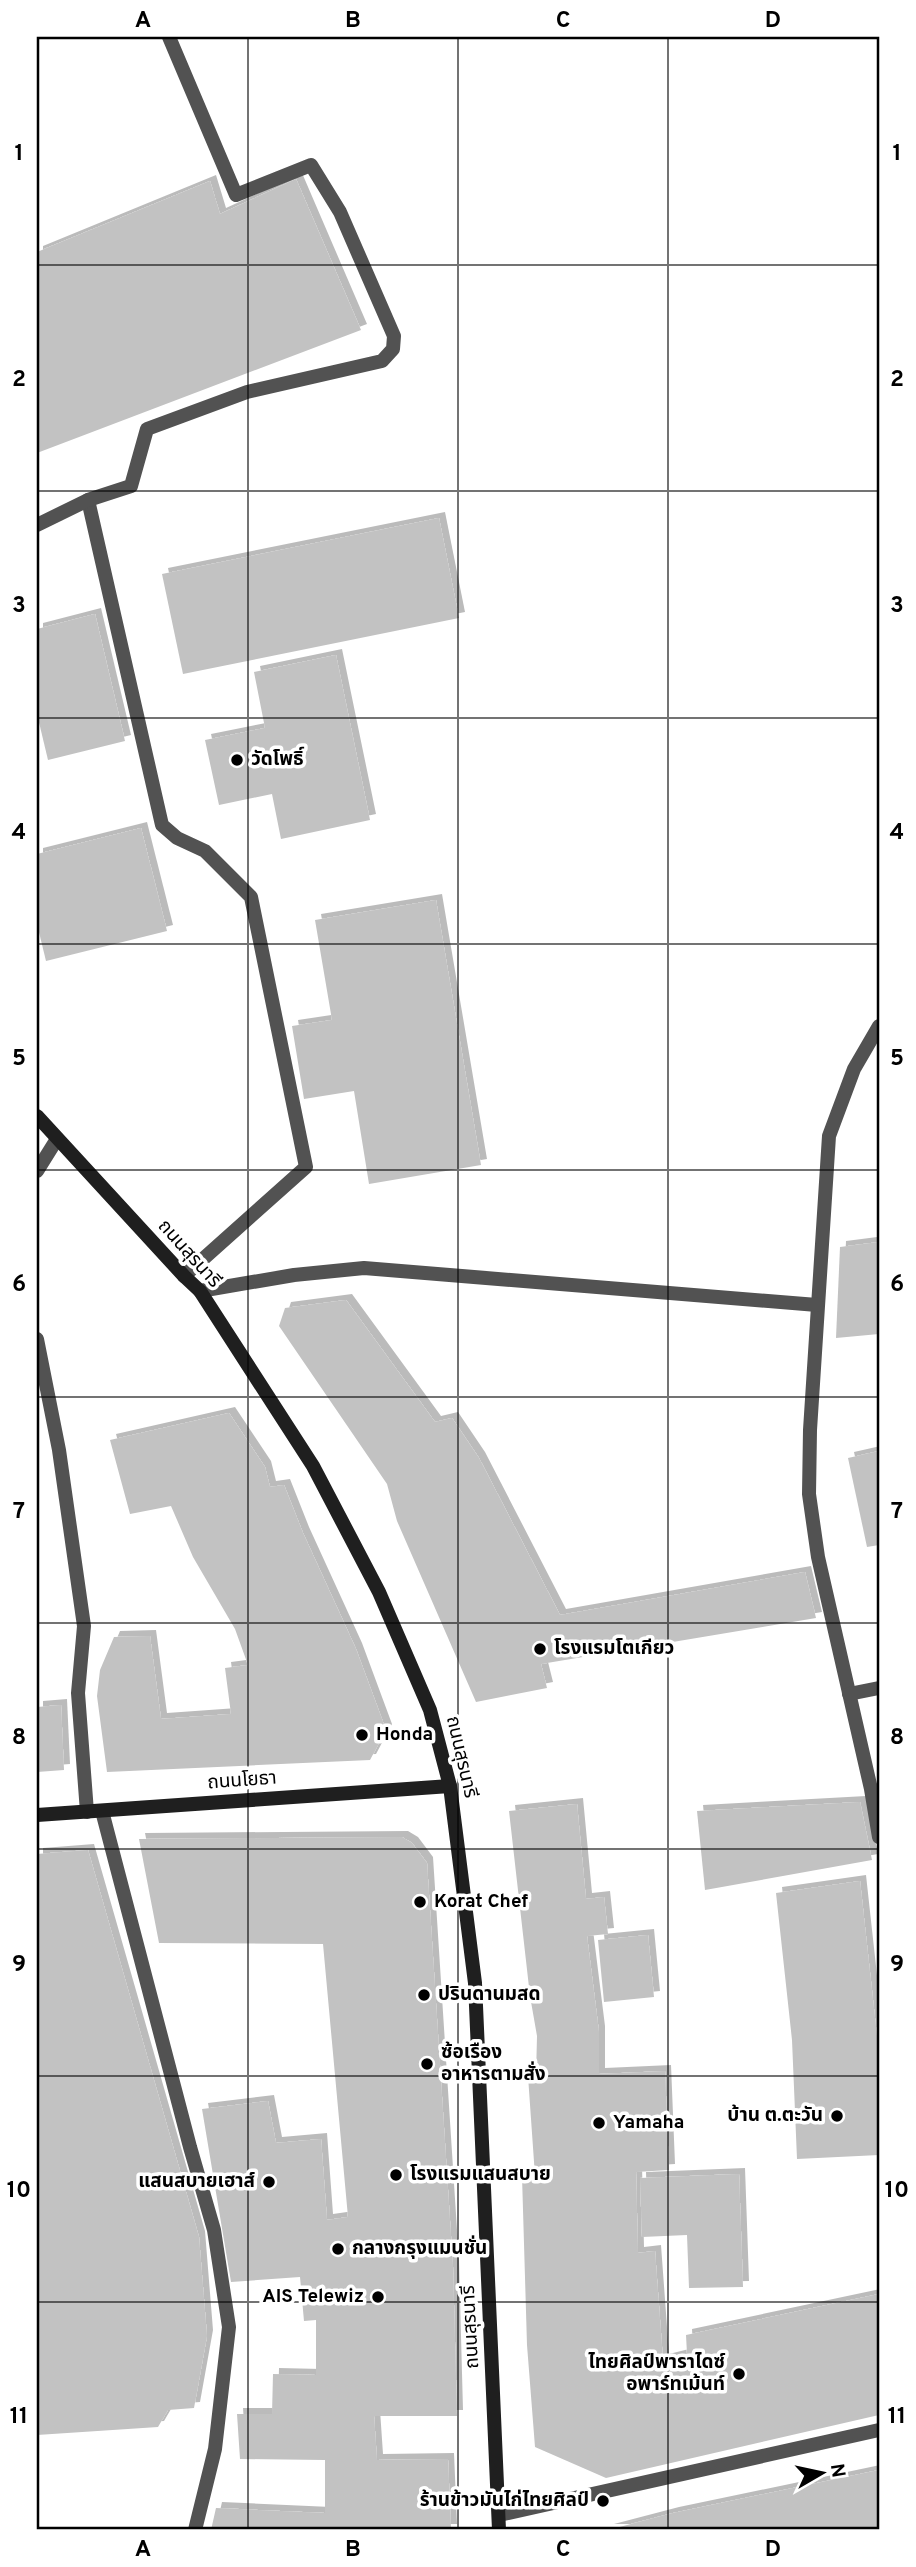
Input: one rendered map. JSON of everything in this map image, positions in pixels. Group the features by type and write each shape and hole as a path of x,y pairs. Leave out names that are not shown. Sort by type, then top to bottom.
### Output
{"main road":[{"name":"ถนนสุรนารี","path":"37,1116 200,1291 313,1465 379,1591 430,1710 450,1786 475,1983 499,2530"},
{"name":"ถนนโยธา","path":"37,1815 450,1786"}],"street":[{"path":"37,525 88,500 131,486 147,429 247,392 382,361 393,349 394,336 340,212 311,165 236,194 169,37"},
{"path":"88,500 162,825 177,838 205,852 224,867 251,897 306,1167 184,1276"},
{"path":"879,1026 853,1069 829,1136 817,1305 809,1494 818,1558 879,1838"},
{"path":"37,1171 57,1139"},
{"path":"200,1291 294,1275 364,1268 817,1305"},
{"path":"37,1339 60,1450 84,1626 78,1693 94,1811 214,2230 229,2327 215,2449 195,2530"},
{"path":"849,1694 879,1688"},
{"path":"499,2515 879,2430"}],"building":[{"path":"296,179 361,330 37,453 37,252 210,181 220,214"},
{"path":"439,518 459,618 183,674 162,574"},
{"path":"95,614 125,741 48,760 37,714 37,629"},
{"path":"336,655 370,820 281,839 272,794 219,805 205,740 265,728 254,672"},
{"path":"141,828 167,931 46,961 37,924 37,854"},
{"path":"436,900 481,1165 369,1184 354,1091 304,1099 292,1026 332,1020 315,920"},
{"path":"879,1242 879,1334 836,1338 840,1247"},
{"path":"346,1300 435,1422 452,1418 479,1458 560,1615 805,1572 816,1618 541,1664 547,1688 476,1702 397,1521 387,1484 279,1326 285,1308"},
{"path":"229,1413 265,1467 270,1487 284,1485 356,1649 386,1730 370,1760 107,1772 97,1696 100,1670 114,1637 150,1636 161,1719 231,1714 225,1668 248,1665 235,1629 193,1557 171,1506 130,1514 110,1440"},
{"path":"879,1451 879,1545 867,1547 848,1458"},
{"path":"61,1705 64,1770 37,1772 37,1707"},
{"path":"860,1802 872,1860 705,1890 697,1811"},
{"path":"577,1804 586,1899 604,1897 608,1934 587,1936 599,2032 599,2074 665,2071 669,2170 636,2172 638,2253 655,2251 663,2360 687,2354 686,2335 879,2294 879,2415 606,2478 535,2447 527,2345 522,2176 535,2176 528,2076 536,2076 537,2036 509,1811"},
{"path":"402,1837 412,1843 427,1863 453,2267 457,2416 374,2416 377,2460 448,2459 451,2530 211,2530 216,2508 325,2513 325,2460 240,2459 237,2414 272,2414 273,2374 316,2375 316,2320 304,2321 300,2277 231,2282 202,2109 268,2101 276,2143 321,2139 327,2220 348,2217 323,1944 159,1943 139,1839"},
{"path":"88,1850 199,2237 207,2336 194,2408 168,2410 158,2427 37,2435 37,1854"},
{"path":"860,1881 877,2036 879,2155 797,2159 792,2040 776,1893"},
{"path":"648,1935 654,1997 604,2002 598,1940"},
{"path":"739,2174 743,2287 689,2288 687,2235 642,2237 640,2178"},
{"path":"879,2470 879,2530 608,2530 673,2513"}],"place":[{"name":"วัดโพธิ์","path":"237,760"},
{"name":"โรงแรมโตเกียว","path":"540,1649"},
{"name":"Honda","path":"362,1735"},
{"name":"Korat Chef","path":"420,1902"},
{"name":"ปรินดานมสด","path":"424,1995"},
{"name":"ซ้อเรือง อาหารตามสั่ง","path":"427,2064"},
{"name":"บ้าน ต.ตะวัน","path":"837,2116"},
{"name":"Yamaha","path":"599,2123"},
{"name":"โรงแรมแสนสบาย","path":"396,2175"},
{"name":"แสนสบายเฮาส์","path":"269,2182"},
{"name":"กลางกรุงแมนชั่น","path":"338,2249"},
{"name":"AIS Telewiz","path":"378,2297"},
{"name":"ไทยศิลป์พาราไดซ์ อพาร์ทเม้นท์","path":"739,2374"},
{"name":"ร้านข้าวมันไก่ไทยศิลป์","path":"603,2501"}]}
